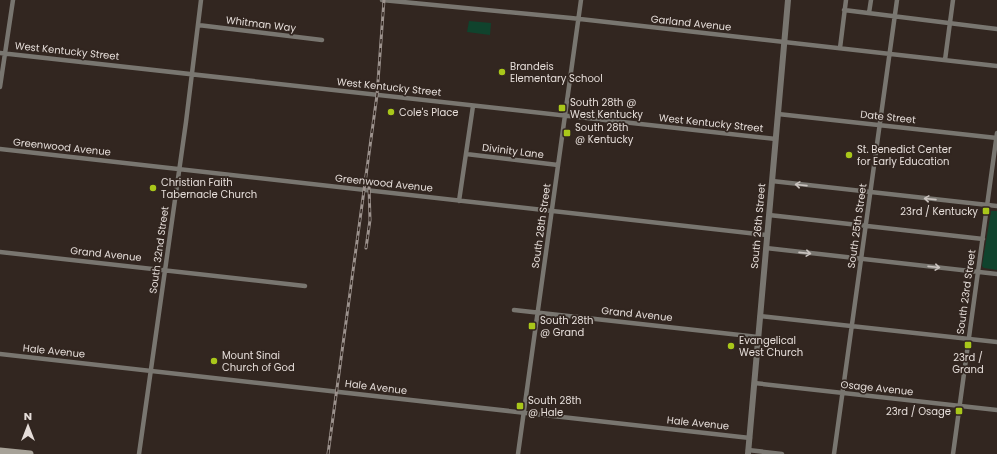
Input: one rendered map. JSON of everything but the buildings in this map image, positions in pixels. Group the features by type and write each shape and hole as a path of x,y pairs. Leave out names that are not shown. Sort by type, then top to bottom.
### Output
{"main road":[{"path":"0,451 30,454"}],"street":[{"path":"0,87 13,0"},
{"name":"South 32nd Street","path":"139,454 202,0"},
{"name":"Garland Avenue","path":"382,0 578,19 997,66"},
{"name":"South 28th Street","path":"518,454 581,0"},
{"name":"South 26th Street","path":"748,452 788,0"},
{"path":"840,48 846,0"},
{"path":"869,13 871,0"},
{"name":"South 25th Street","path":"834,454 897,0"},
{"path":"946,60 953,0"},
{"path":"844,10 997,29"},
{"name":"Whitman Way","path":"198,25 322,40"},
{"name":"West Kentucky Street","path":"0,52 776,139"},
{"path":"459,201 473,106"},
{"name":"Date Street","path":"778,114 997,137"},
{"name":"South 23rd Street","path":"953,454 997,137"},
{"name":"Greenwood Avenue","path":"0,149 766,235"},
{"name":"Divinity Lane","path":"466,154 558,165"},
{"path":"772,181 997,206"},
{"path":"769,215 982,239"},
{"path":"766,248 997,274"},
{"name":"Grand Avenue","path":"0,252 305,286"},
{"name":"Grand Avenue","path":"514,310 758,337"},
{"path":"760,316 997,342"},
{"name":"Hale Avenue","path":"0,354 750,438"},
{"name":"Osage Avenue","path":"754,383 997,410"},
{"path":"748,452 782,454"}],"green space":[{"path":"469,21 491,23 490,35 467,32"},
{"path":"991,211 997,211 997,270 984,268 982,266"}],"railway":[{"path":"328,454 377,95 384,0"},
{"path":"366,248 370,220 369,187"}],"place":[{"name":"Brandeis Elementary School","path":"502,72"},
{"name":"South 28th @ West Kentucky","path":"562,108"},
{"name":"Cole's Place","path":"391,112"},
{"name":"South 28th @ Kentucky","path":"567,133"},
{"name":"St. Benedict Center for Early Education","path":"849,155"},
{"name":"Christian Faith Tabernacle Church","path":"153,188"},
{"name":"23rd / Kentucky","path":"986,211"},
{"name":"South 28th @ Grand","path":"532,326"},
{"name":"23rd / Grand","path":"968,345"},
{"name":"Evangelical West Church","path":"731,346"},
{"name":"Mount Sinai Church of God","path":"214,361"},
{"name":"South 28th @ Hale","path":"520,406"},
{"name":"23rd / Osage","path":"959,411"}]}
